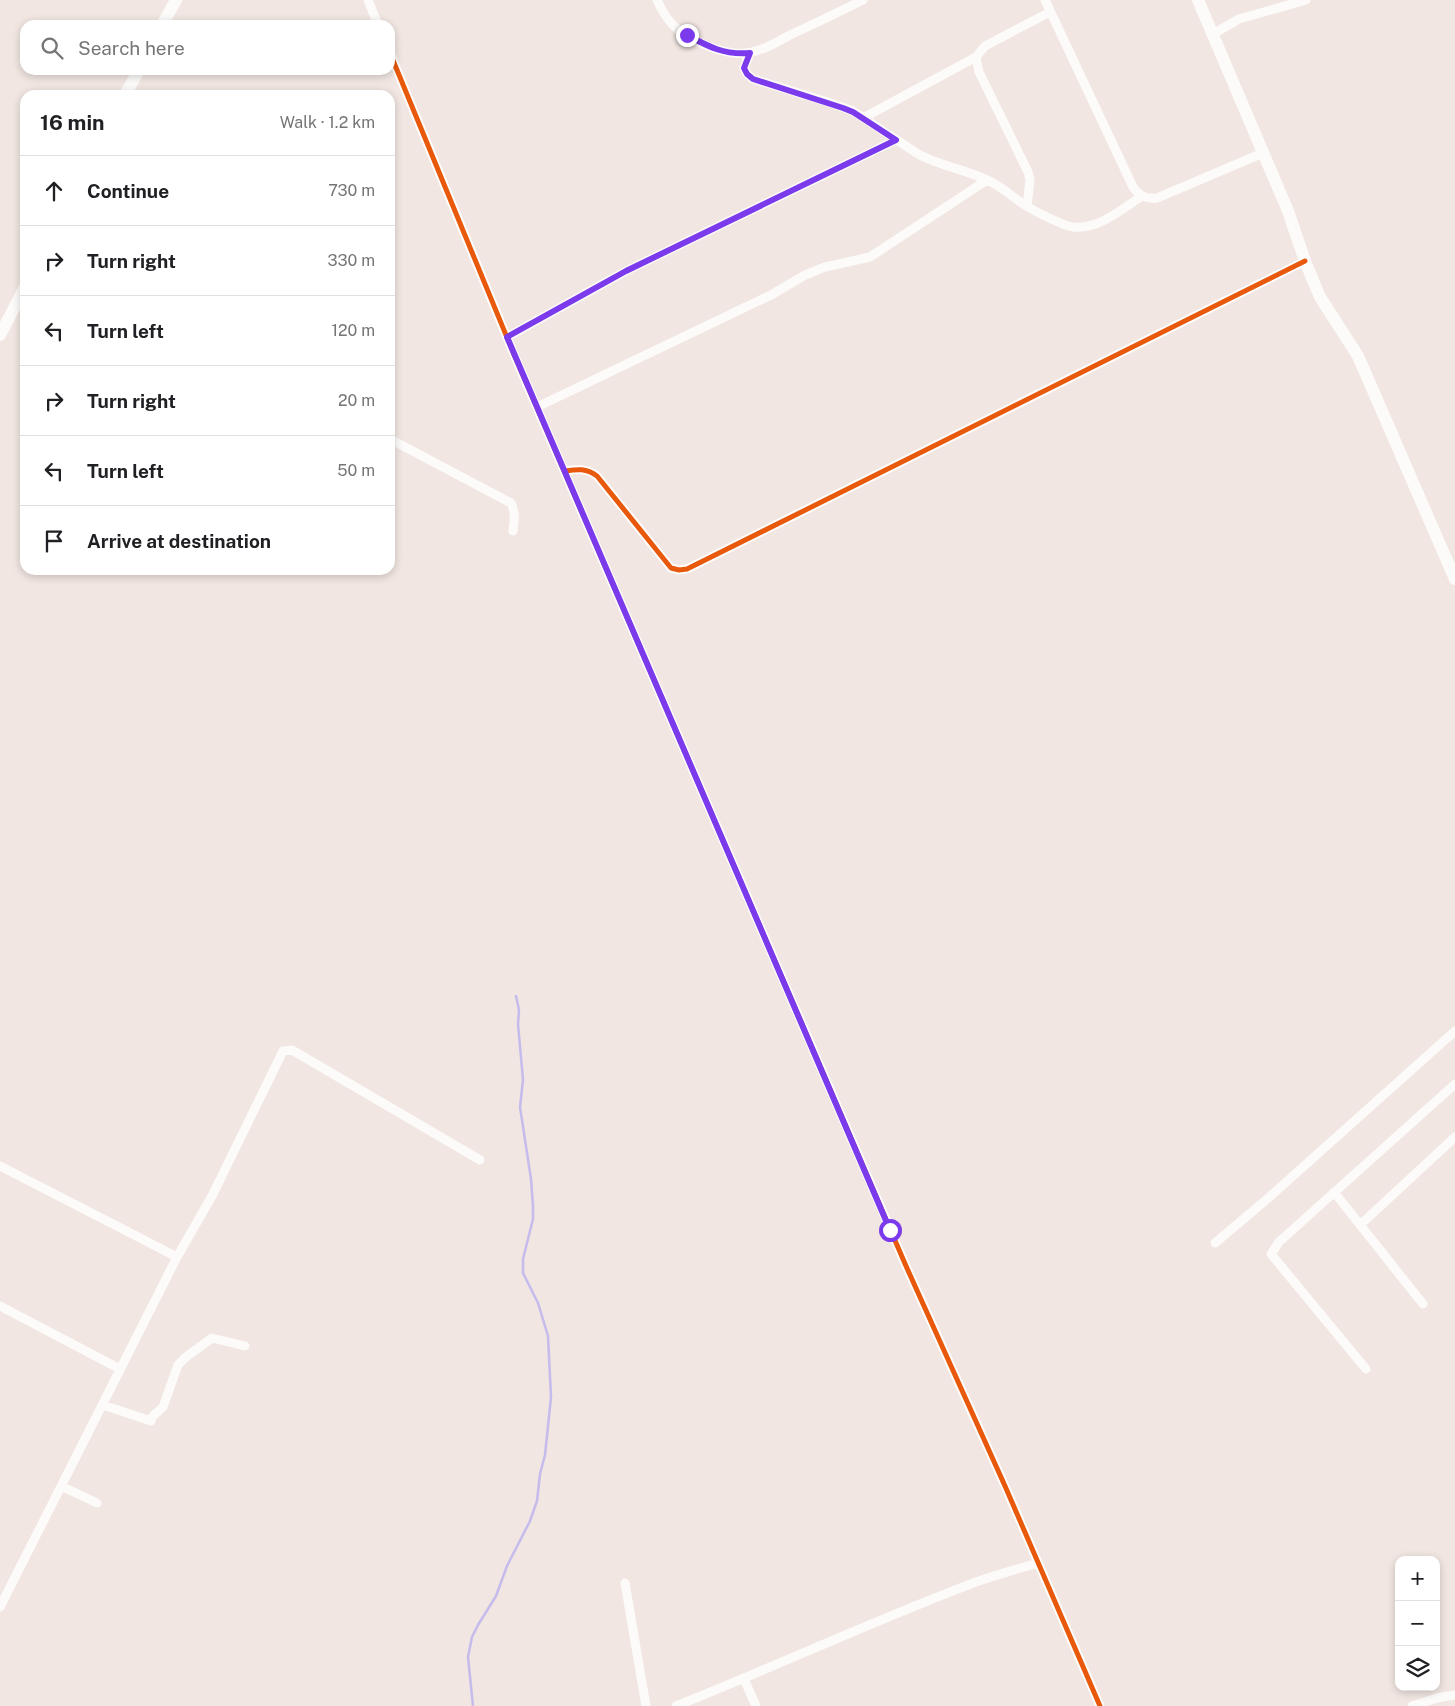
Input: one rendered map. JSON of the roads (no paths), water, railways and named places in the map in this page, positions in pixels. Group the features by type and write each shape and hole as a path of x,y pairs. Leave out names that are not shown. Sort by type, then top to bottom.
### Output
{"street":[{"path":"165,20 176,0"},
{"path":"368,0 376,20"},
{"path":"657,0 664,14 675,27 713,48 737,54 750,53 862,0"},
{"path":"1044,0 1133,187 1142,196 1149,199 1157,198 1264,152"},
{"path":"1198,0 1264,152 1320,297 1358,356 1455,579"},
{"path":"1213,34 1239,19 1306,0"},
{"path":"1027,206 1030,180 1028,172 979,72 976,57 985,46 1050,12"},
{"path":"750,53 744,68 753,79 831,103 853,112 928,160 952,166 988,180 1027,206 1062,224 1073,227 1083,226 1107,219 1142,196"},
{"path":"862,118 976,57"},
{"path":"395,65 507,337 906,1266 958,1380 1100,1706"},
{"path":"129,90 136,75"},
{"path":"507,337 626,271 896,140"},
{"path":"537,407 771,295 805,275 825,267 870,257 988,180"},
{"path":"565,472 580,469 589,471 597,476 671,568 679,570 688,569 1305,260"},
{"path":"0,335 20,297"},
{"path":"395,442 511,504 515,517 514,531"},
{"path":"1215,1243 1266,1200 1455,1031"},
{"path":"0,1607 120,1368 177,1257 212,1196 284,1051 292,1050 480,1160"},
{"path":"1366,1368 1272,1254 1279,1242 1455,1084"},
{"path":"1360,1225 1455,1137"},
{"path":"0,1166 177,1257"},
{"path":"1334,1192 1423,1304"},
{"path":"0,1306 120,1368"},
{"path":"103,1405 151,1420 163,1407 174,1373 186,1357 212,1338 245,1346"},
{"path":"61,1486 97,1503"},
{"path":"676,1706 977,1582 1038,1563"},
{"path":"625,1583 646,1706"},
{"path":"744,1679 756,1706"},
{"path":"1412,1706 1437,1698 1455,1695"}],"waterway":[{"path":"473,1706 468,1657 472,1637 496,1596 507,1566 530,1521 537,1501 540,1474 545,1455 551,1397 548,1336 538,1303 523,1273 523,1259 533,1219 533,1206 531,1179 520,1107 523,1080 518,1024 519,1010 516,996"}]}
